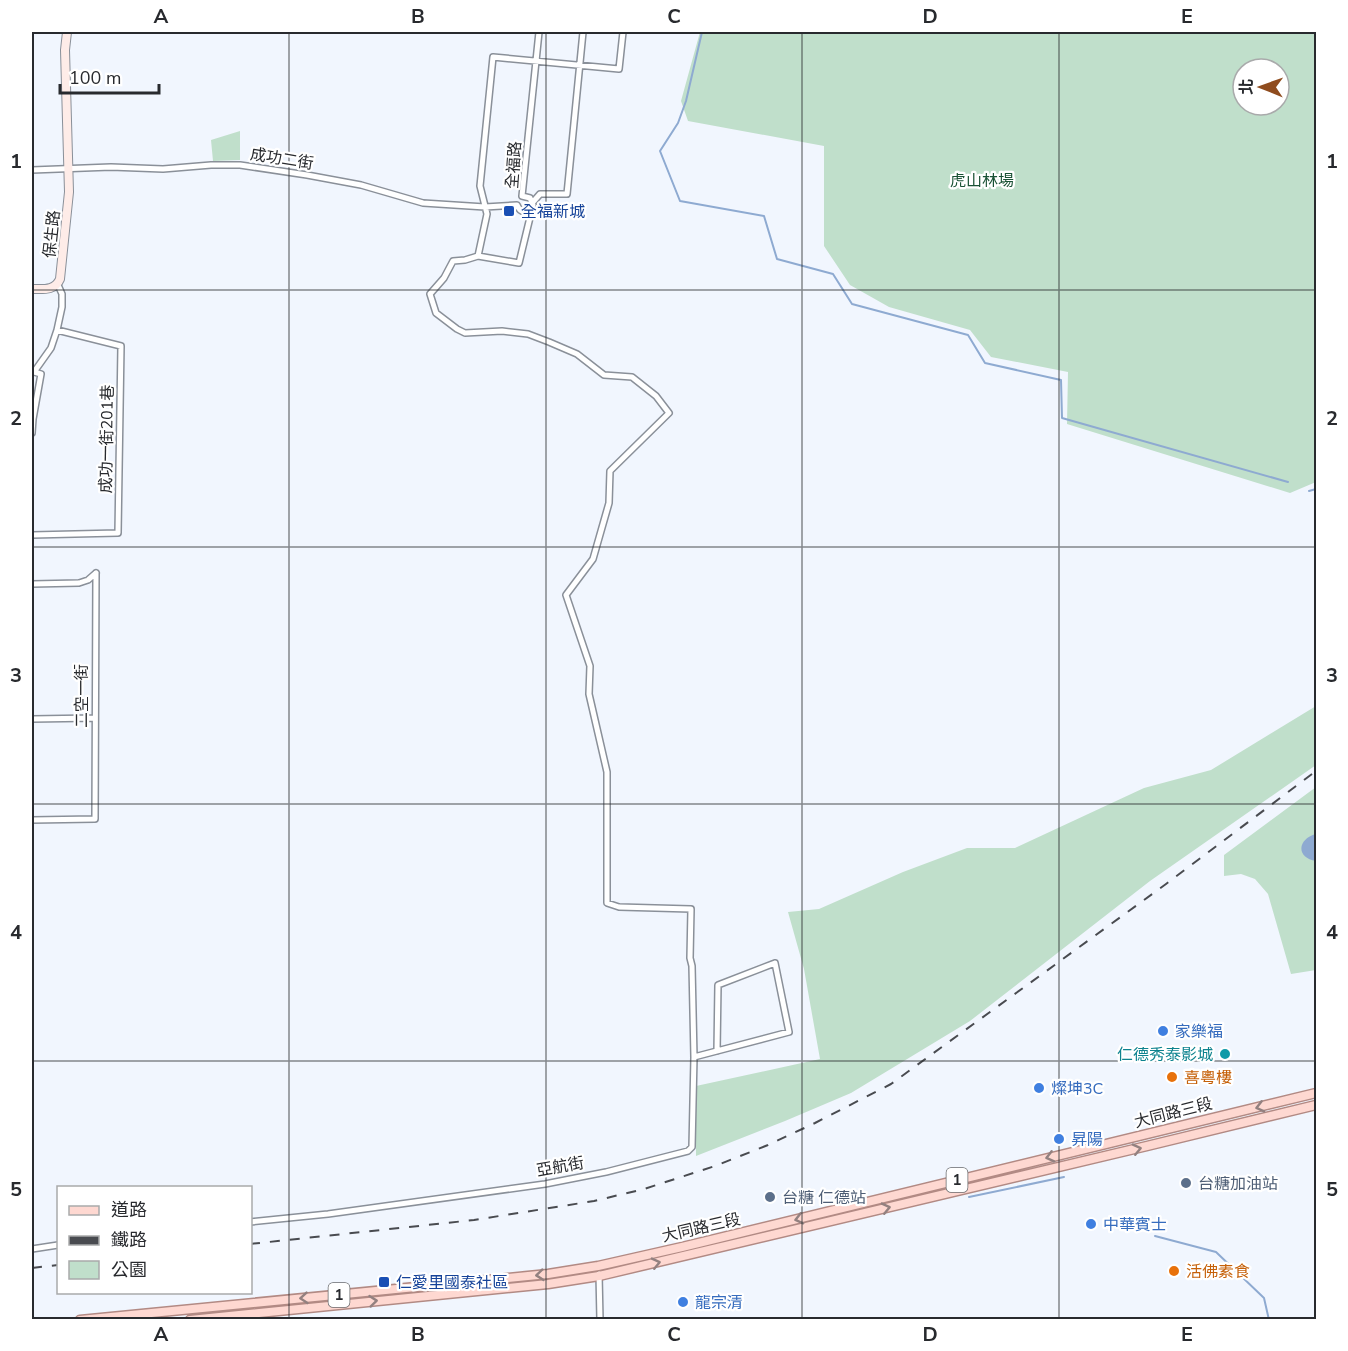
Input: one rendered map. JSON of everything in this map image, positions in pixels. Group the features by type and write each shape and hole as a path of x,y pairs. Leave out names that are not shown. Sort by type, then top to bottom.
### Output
{"main road":[{"name":"大同路三段","path":"80,1320 548,1274 598,1266 1317,1093"},
{"name":"大同路三段","path":"190,1320 548,1284 599,1276 1317,1105"}],"street":[{"name":"保生路","path":"32,432 32,418 41,374 33,373 51,348 62,307 62,294 58,285 69,192 65,50 67,32"},
{"name":"全福路","path":"478,256 519,263 533,204 528,196 522,196 539,32"},
{"path":"522,196 517,205 521,211 529,211 540,194 567,194 583,32"},
{"path":"478,256 487,214 480,186 493,57 619,69 623,32"},
{"name":"成功二街","path":"32,170 111,167 163,169 240,165 361,185 423,203 485,207 517,205"},
{"name":"亞航街","path":"252,1222 328,1214 536,1185 606,1172 688,1151 692,1147 694,1057 690,958 691,909 619,907 607,903 607,772 589,694 590,666 566,595 593,559 609,503 610,471 669,413 656,396 632,377 604,375 577,354 528,334 502,331 465,333 436,314 430,294 444,278 453,261 478,256"},
{"path":"32,289 52,288 58,285"},
{"name":"成功一街201巷","path":"32,535 118,533 121,346 57,330"},
{"name":"二空一街","path":"32,584 79,583 88,580 96,573 94,819 32,820"},
{"path":"32,719 95,718"},
{"path":"694,1057 717,1051 789,1032 776,963 718,985 717,1051"},
{"path":"32,1249 57,1245"},
{"path":"598,1266 600,1320"}],"green space":[{"name":"虎山林場","path":"700,32 1316,32 1316,482 1290,493 1067,424 1068,372 991,357 970,330 889,307 850,285 824,246 824,146 688,121 681,101"},
{"path":"240,131 240,160 213,161 211,140"},
{"path":"1316,706 1316,765 1150,881 970,1021 851,1093 696,1156 696,1086 820,1059 804,969 788,912 819,909 903,872 967,848 1015,848 1144,788 1211,770"},
{"path":"1316,787 1316,970 1291,974 1268,894 1255,879 1241,874 1224,876 1224,855"}],"water":[{"path":"1316,834 1316,861 1305,856 1301,848 1305,840"}],"waterway":[{"path":"702,32 686,101 678,123 660,151 680,201 764,216 777,259 833,274 852,304 968,335 985,363 1061,380 1062,418 1288,482"},
{"path":"1309,491 1316,489"},
{"path":"969,1197 1064,1177"},
{"path":"1155,1236 1216,1252 1264,1298 1269,1320"}],"railway":[{"path":"252,1244 474,1220 594,1201 644,1189 715,1166 768,1145 891,1084 1166,884 1316,771"},
{"path":"32,1268 57,1265"}],"place":[{"name":"全福新城","path":"509,211"},
{"name":"家樂福","path":"1163,1031"},
{"name":"仁德秀泰影城","path":"1225,1054"},
{"name":"喜粵樓","path":"1172,1077"},
{"name":"燦坤3C","path":"1039,1088"},
{"name":"昇陽","path":"1059,1139"},
{"name":"台糖加油站","path":"1186,1183"},
{"name":"台糖 仁德站","path":"770,1197"},
{"name":"中華賓士","path":"1091,1224"},
{"name":"活佛素食","path":"1174,1271"},
{"name":"仁愛里國泰社區","path":"384,1282"},
{"name":"龍宗清","path":"683,1302"}]}
